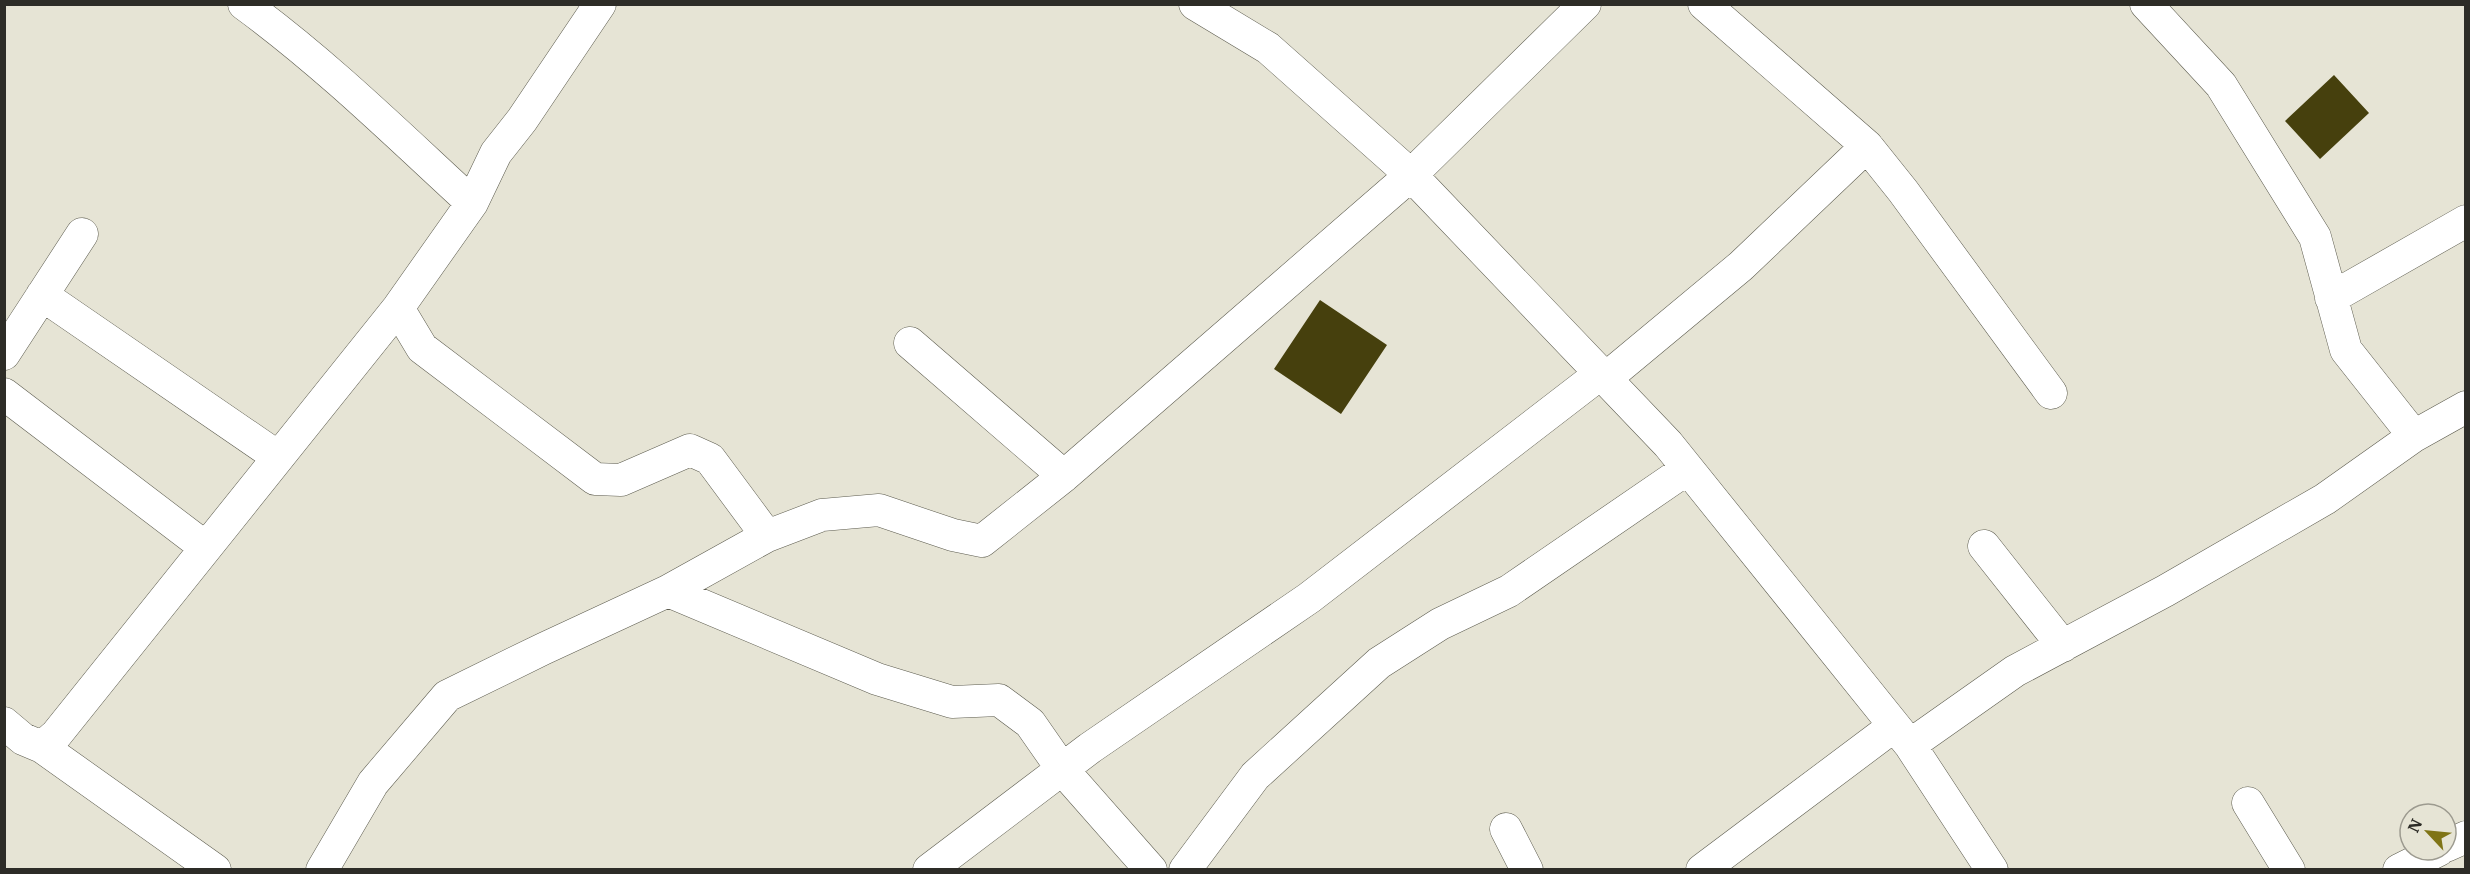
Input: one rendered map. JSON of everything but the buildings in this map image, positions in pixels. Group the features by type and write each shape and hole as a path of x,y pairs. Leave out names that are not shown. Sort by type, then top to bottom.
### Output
{"street":[{"path":"244,4 279,30 344,86 472,203"},
{"path":"42,747 56,735 398,308 472,203 496,153 522,120 600,4"},
{"path":"1195,4 1268,48 1411,175 1668,444 1902,736 1980,865"},
{"path":"322,870 373,783 447,696 668,591 767,536 822,514 879,510 953,535 982,541 1064,476 1411,175 1585,4"},
{"path":"1704,4 1867,146 1903,190 2051,393"},
{"path":"2146,4 2221,85 2315,237 2346,350 2414,436"},
{"path":"929,870 1062,769 1309,598 1603,376 1742,266 1867,146"},
{"path":"2331,298 2466,221"},
{"path":"4,354 82,234"},
{"path":"42,295 278,457"},
{"path":"398,308 422,348 595,479 621,480 690,450 710,459 767,536"},
{"path":"910,344 1064,476"},
{"path":"4,394 205,547"},
{"path":"1702,870 1902,736 2015,671 2165,591 2325,499 2414,436 2466,407"},
{"path":"1185,870 1255,776 1379,663 1440,624 1509,591 1688,469"},
{"path":"1984,546 2063,646"},
{"path":"668,591 877,679 952,702 999,700 1030,723 1062,769 1151,870"},
{"path":"4,723 23,739 42,747 215,870"},
{"path":"2248,803 2289,870"},
{"path":"1506,829 1527,870"},
{"path":"2399,870 2415,862"}]}
